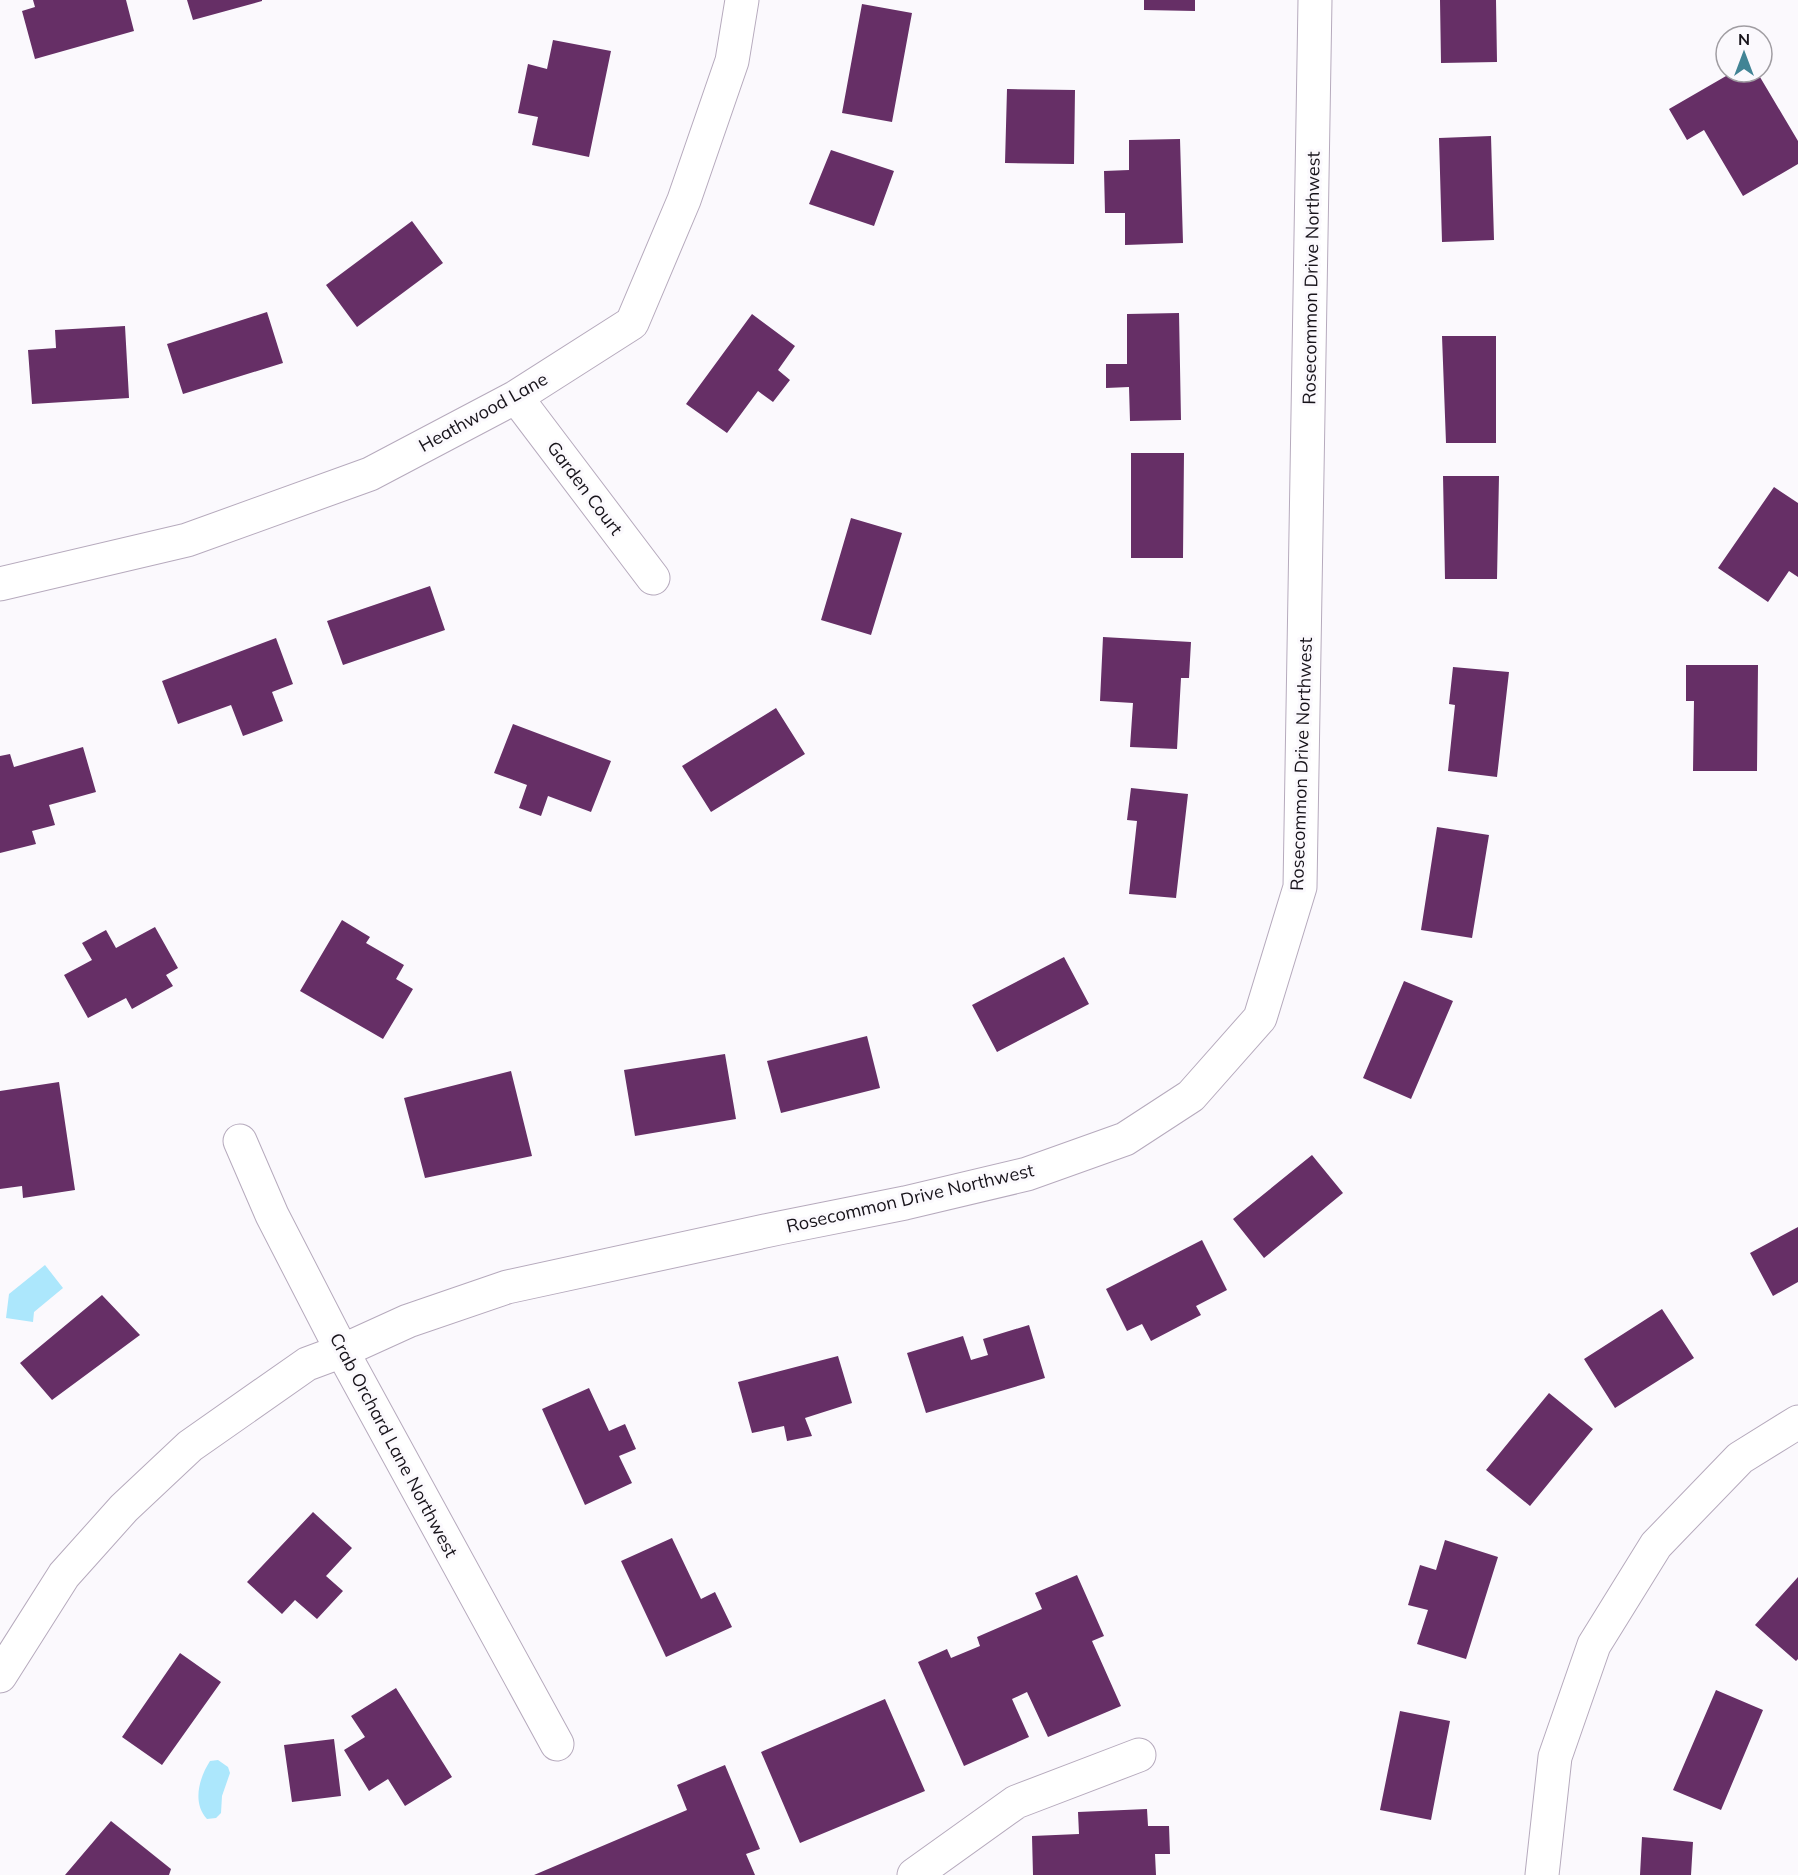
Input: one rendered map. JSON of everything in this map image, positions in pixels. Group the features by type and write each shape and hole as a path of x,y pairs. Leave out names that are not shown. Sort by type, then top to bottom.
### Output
{"street":[{"name":"Heathwood Lane","path":"0,584 187,540 370,474 516,397 632,323 684,200 732,62 742,0"},
{"name":"Rosecommon Drive Northwest","path":"0,1676 64,1575 124,1508 190,1446 307,1364 342,1351 408,1320 507,1287 928,1198 1028,1174 1125,1139 1191,1096 1260,1018 1300,886 1315,0"},
{"name":"Garden Court","path":"516,397 653,578"},
{"name":"Crab Orchard Lane Northwest","path":"240,1141 272,1215 342,1351 557,1744"},
{"path":"1542,1875 1555,1757 1594,1645 1656,1545 1740,1458 1798,1422"},
{"path":"914,1875 1016,1802 1139,1755"}],"water":[{"path":"45,1265 63,1288 34,1312 33,1322 6,1318 9,1294"},
{"path":"218,1760 228,1767 230,1773 222,1796 221,1813 216,1818 207,1819 202,1813 198,1798 200,1783 210,1761"}],"building":[{"path":"33,0 126,0 134,31 35,59 22,11 35,7"},
{"path":"187,0 262,0 262,1 193,20"},
{"path":"1144,0 1195,0 1195,11 1144,10"},
{"path":"1440,0 1496,0 1497,62 1441,63"},
{"path":"862,4 912,13 892,122 842,113"},
{"path":"553,40 611,51 589,157 532,145 538,117 518,113 528,64 547,69"},
{"path":"1714,83 1764,84 1798,141 1798,164 1743,196 1704,130 1687,140 1669,109"},
{"path":"1007,89 1075,90 1074,164 1005,163"},
{"path":"1491,136 1494,240 1442,242 1439,138"},
{"path":"1180,139 1183,243 1125,245 1125,213 1105,213 1104,171 1129,170 1129,140"},
{"path":"831,150 894,171 874,226 809,204"},
{"path":"412,221 443,263 357,327 326,285"},
{"path":"267,312 283,363 183,394 167,344"},
{"path":"1179,313 1181,420 1130,421 1129,387 1106,388 1106,364 1127,364 1127,314"},
{"path":"752,314 795,346 778,370 790,380 773,402 758,391 727,433 686,404"},
{"path":"125,326 129,398 32,404 28,350 56,348 55,330"},
{"path":"1442,336 1496,336 1496,443 1446,443"},
{"path":"1131,453 1184,453 1183,558 1131,558"},
{"path":"1443,476 1499,476 1497,579 1445,579"},
{"path":"1774,487 1798,503 1798,577 1789,571 1768,602 1718,568"},
{"path":"851,518 902,533 871,635 821,620"},
{"path":"430,586 445,630 343,665 327,621"},
{"path":"1103,637 1191,642 1189,678 1181,678 1177,749 1130,747 1133,703 1100,701"},
{"path":"276,638 293,684 272,692 283,721 243,736 231,705 178,724 162,681"},
{"path":"1686,665 1758,665 1757,771 1693,771 1694,701 1686,701"},
{"path":"1453,667 1509,672 1497,777 1448,771 1455,705 1449,704"},
{"path":"776,708 805,754 711,812 682,766"},
{"path":"513,724 611,761 591,812 548,796 541,816 519,808 527,785 494,773"},
{"path":"83,747 96,792 49,805 55,825 32,831 36,844 0,853 0,756 10,754 14,767"},
{"path":"1131,788 1188,794 1176,898 1129,894 1137,821 1127,820"},
{"path":"1437,827 1489,835 1472,938 1421,930"},
{"path":"342,920 370,937 366,943 404,965 396,979 413,989 383,1039 300,991"},
{"path":"155,927 178,968 166,975 173,986 132,1009 126,998 88,1018 64,975 92,960 82,943 106,930 116,948"},
{"path":"1064,957 1089,1004 997,1052 972,1005"},
{"path":"1404,981 1453,1001 1411,1099 1363,1078"},
{"path":"867,1036 880,1088 781,1113 767,1061"},
{"path":"725,1054 736,1119 635,1136 624,1070"},
{"path":"511,1071 532,1156 425,1178 404,1098"},
{"path":"59,1082 75,1190 23,1198 22,1186 0,1189 0,1091"},
{"path":"1312,1155 1343,1193 1264,1258 1233,1219"},
{"path":"1798,1227 1798,1282 1773,1296 1750,1253"},
{"path":"1202,1240 1227,1290 1196,1306 1201,1315 1151,1341 1142,1324 1127,1331 1106,1289"},
{"path":"102,1295 140,1335 52,1400 20,1363"},
{"path":"1662,1309 1694,1358 1615,1408 1584,1359"},
{"path":"1029,1325 1045,1378 926,1413 907,1353 963,1336 971,1360 988,1355 983,1339"},
{"path":"838,1356 852,1403 805,1418 812,1436 787,1441 784,1426 752,1433 738,1382"},
{"path":"589,1388 609,1431 625,1424 636,1449 619,1456 632,1483 585,1505 542,1409"},
{"path":"1549,1393 1593,1429 1530,1506 1486,1470"},
{"path":"313,1512 352,1548 326,1576 343,1591 317,1619 295,1600 282,1614 247,1582"},
{"path":"672,1538 701,1599 715,1592 732,1627 666,1657 621,1561"},
{"path":"1445,1540 1498,1557 1466,1659 1417,1644 1428,1610 1408,1605 1420,1565 1436,1570"},
{"path":"1077,1575 1104,1636 1092,1641 1121,1706 1048,1737 1027,1692 1012,1699 1029,1737 964,1766 918,1662 947,1649 951,1658 980,1646 977,1637 1042,1609 1035,1593"},
{"path":"1798,1577 1798,1659 1796,1661 1755,1625"},
{"path":"180,1653 221,1682 162,1765 122,1737"},
{"path":"396,1688 452,1777 405,1806 388,1779 369,1791 344,1750 365,1737 351,1716"},
{"path":"1716,1690 1763,1710 1721,1810 1673,1790"},
{"path":"885,1699 925,1791 800,1843 761,1752"},
{"path":"1400,1711 1450,1721 1431,1820 1380,1810"},
{"path":"334,1739 341,1796 292,1802 284,1745"},
{"path":"725,1765 760,1849 746,1854 755,1875 534,1875 687,1810 677,1785"},
{"path":"1147,1809 1148,1826 1169,1826 1170,1854 1155,1854 1156,1875 1033,1875 1032,1836 1079,1834 1078,1812"},
{"path":"111,1821 171,1869 169,1875 65,1875"},
{"path":"1642,1837 1693,1842 1691,1875 1640,1875"}]}
